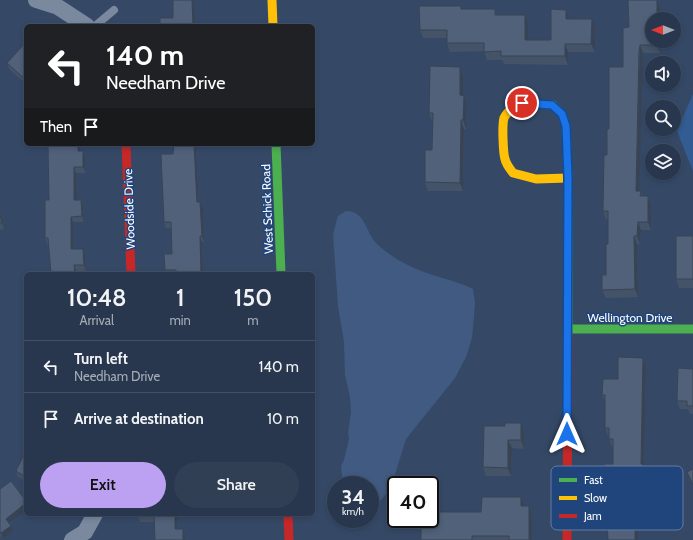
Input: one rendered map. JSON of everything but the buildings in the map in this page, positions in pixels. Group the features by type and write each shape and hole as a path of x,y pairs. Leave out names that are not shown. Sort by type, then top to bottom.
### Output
{"street":[{"path":"36,0 58,7 84,24"},
{"path":"272,0 273,24"},
{"path":"567,466 568,178 566,126 562,114 552,105 522,103 512,108 504,119 503,140 505,160 513,173 536,180 568,178"},
{"name":"Woodside Drive","path":"126,146 131,272"},
{"name":"West Schick Road","path":"276,146 281,272"},
{"name":"Wellington Drive","path":"568,329 693,329"},
{"path":"82,537 95,516"},
{"path":"288,516 289,540"},
{"path":"567,530 567,540"}],"lane":[{"path":"97,24 114,10"}],"shaded area":[{"path":"693,94 693,171 679,136 681,136 681,122"},
{"path":"346,211 358,214 373,239 387,253 418,270 473,289 475,303 472,338 466,357 455,378 406,439 394,476 387,476 387,492 379,502 379,476 342,476 341,466 349,439 348,433 351,412 350,397 345,375 344,342 338,306 333,234 338,216"}],"traffic: fast":[{"path":"530,104 553,105 562,114 566,126 568,178 568,334"},
{"path":"276,146 281,272"},
{"path":"568,329 693,329"}],"traffic: slow":[{"path":"272,0 273,24"},
{"path":"530,104 522,104 515,107 509,111 504,118 503,145 507,165 513,173 536,179 568,178"}],"traffic: jam":[{"path":"126,146 131,272"},
{"path":"567,466 568,334"},
{"path":"288,516 289,540"},
{"path":"567,530 567,540"}],"route":[{"path":"522,103 552,105 562,114 566,126 568,178 567,434"}]}
